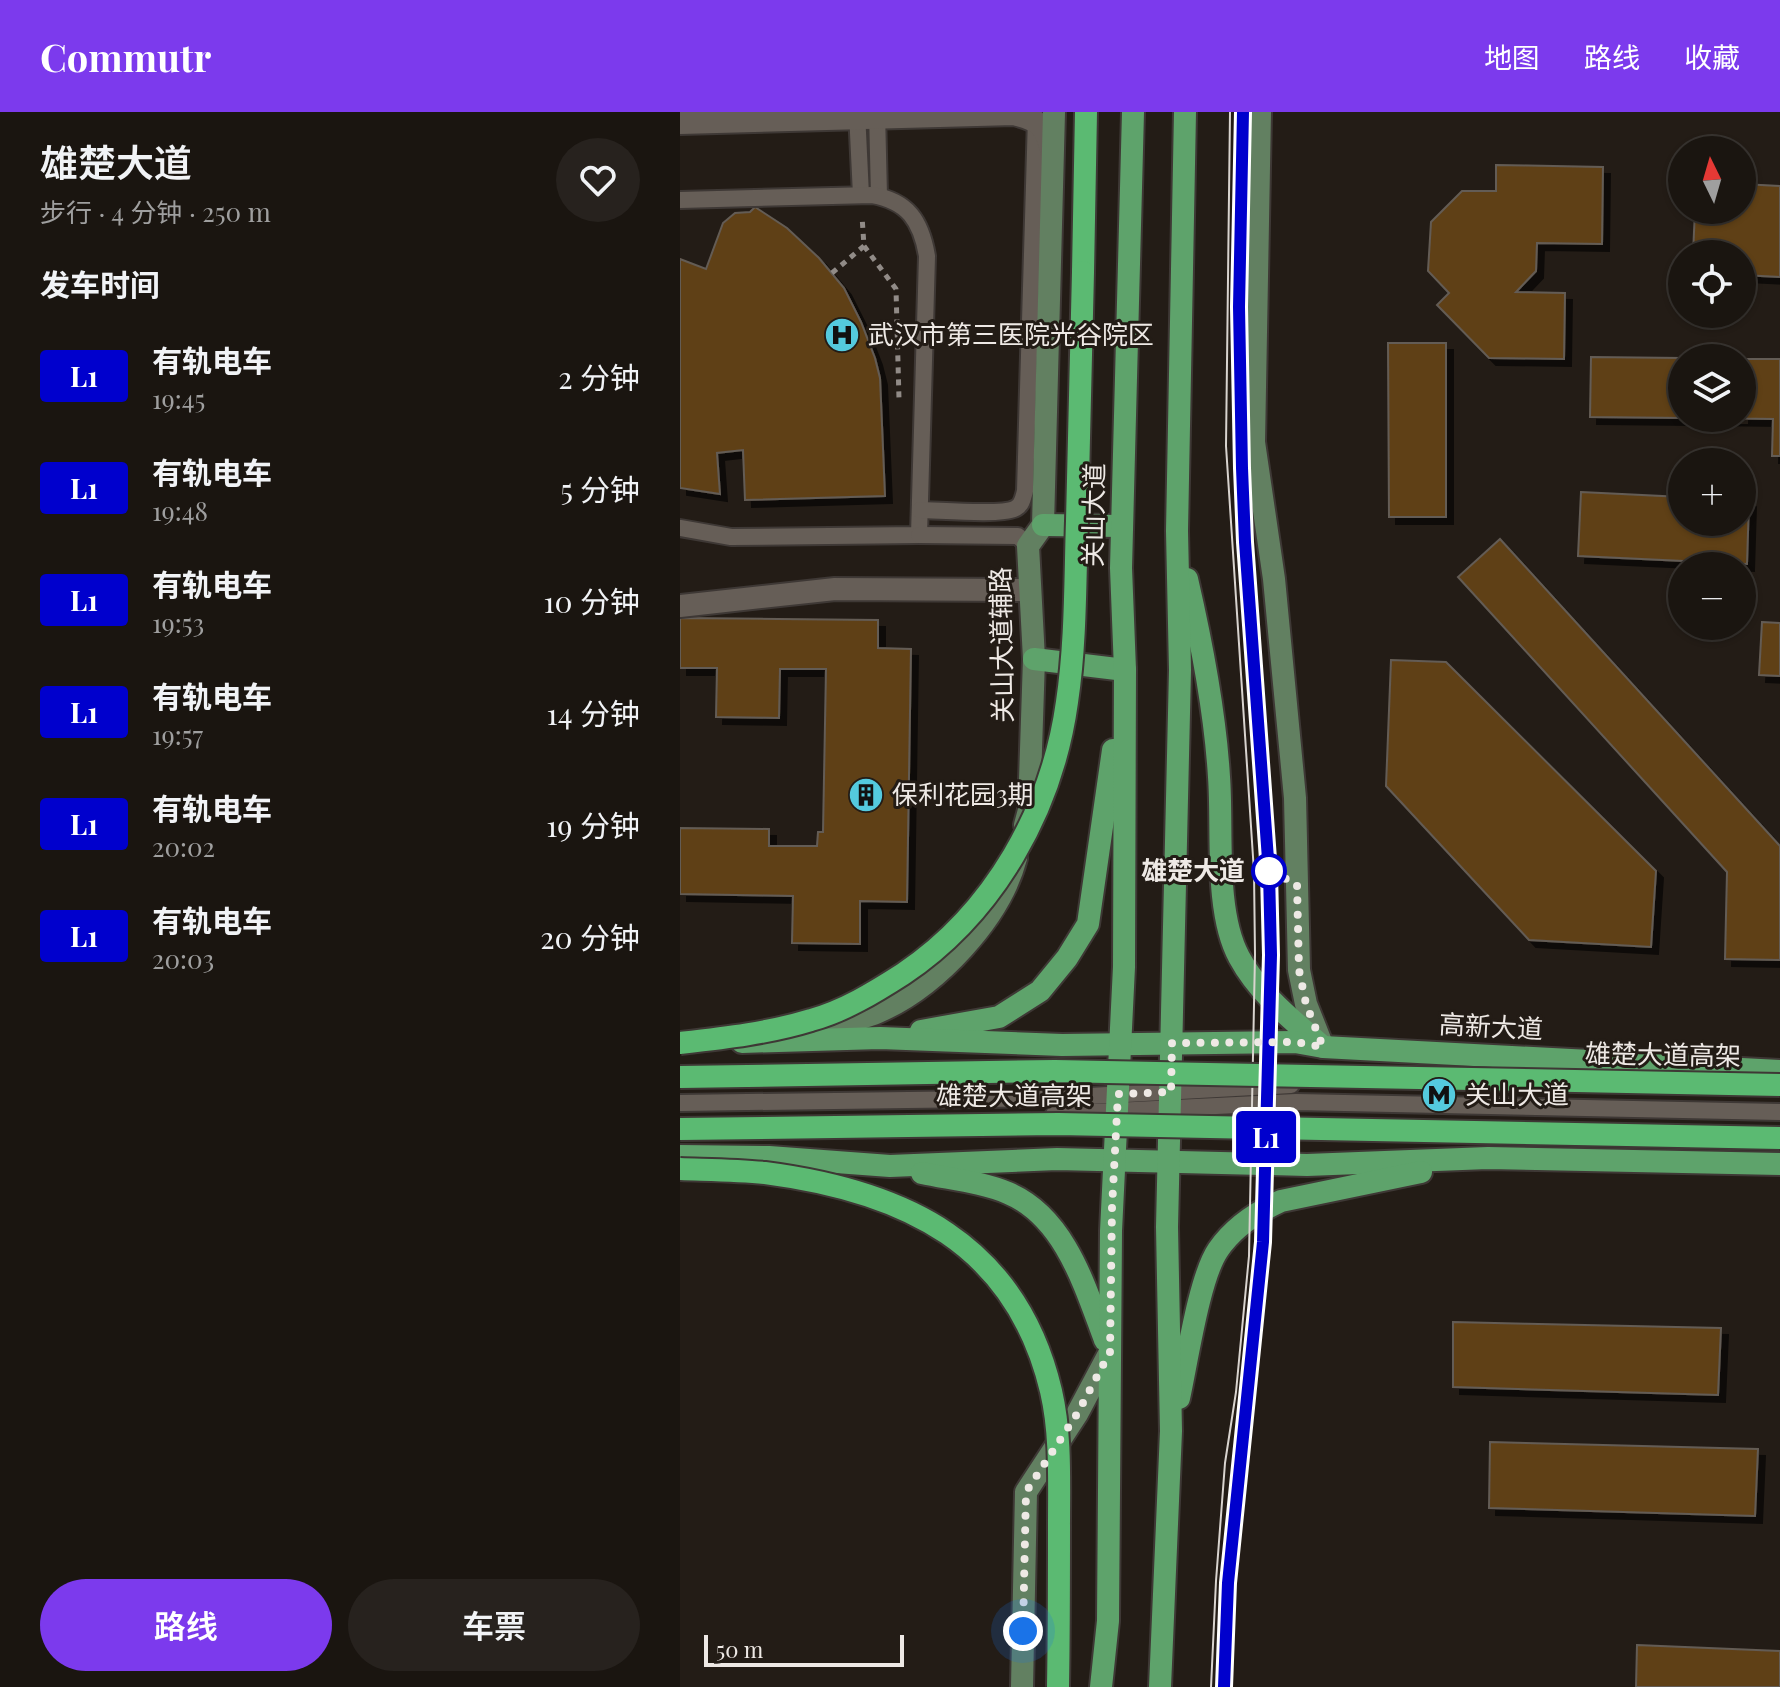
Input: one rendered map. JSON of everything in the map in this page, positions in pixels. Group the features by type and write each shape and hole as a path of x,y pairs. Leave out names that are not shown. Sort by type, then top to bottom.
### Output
{"highway":[{"path":"680,1043 763,1032 814,1020 873,994 920,962 961,926 1002,877 1039,806 1051,775 1067,704 1072,644 1086,112"},
{"name":"雄楚大道高架","path":"680,1077 1055,1071 1780,1085"},
{"name":"雄楚大道高架","path":"680,1129 1058,1124 1780,1138"},
{"path":"680,1169 763,1173 811,1181 867,1194 908,1209 951,1234 1006,1291 1025,1322 1040,1357 1053,1402 1059,1465 1058,1687"}],"main road":[{"name":"关山大道","path":"1101,1687 1108,1621 1114,1161 1124,967 1122,526 1133,112"},
{"path":"1160,1687 1171,1431 1167,1227 1180,670 1177,531 1185,112"},
{"path":"1260,112 1254,442 1274,579 1295,798 1299,970 1306,1004 1323,1047"},
{"path":"1042,114 1053,155 1043,525 1122,526"},
{"name":"关山大道辅路","path":"773,1041 877,1012 919,990 989,917 1010,879 1029,810 1034,659 1028,546 1043,525"},
{"path":"1177,531 1207,668 1219,777 1221,872 1230,929 1238,955 1270,1000 1323,1047"},
{"path":"880,1038 999,1017 1040,991 1067,958 1088,924 1125,670 1034,659"},
{"path":"680,1043 880,1038 1062,1045 1172,1043"},
{"name":"高新大道","path":"1172,1043 1295,1042 1323,1047 1780,1071"},
{"path":"680,1156 769,1157 890,1166 1057,1159 1307,1165 1488,1158 1780,1164"},
{"path":"1171,1431 1207,1273 1229,1236 1264,1208 1281,1201 1488,1158"},
{"path":"890,1166 1004,1191 1040,1215 1068,1250 1110,1352 1077,1414 1026,1492 1022,1687"}],"street":[{"path":"680,123 867,115 1042,114"},
{"path":"680,606 835,589 1030,590"}],"lane":[{"path":"920,510 1014,510 1020,505 1025,491 1042,114"},
{"path":"861,195 867,115"},
{"path":"867,115 879,196"},
{"path":"680,200 861,195 891,199 905,207 924,237 927,256 919,535"},
{"path":"680,528 731,537 1018,536 1028,546"},
{"path":"680,1123 1171,1100 1296,1085 1780,1095"},
{"path":"680,1103 1053,1098 1117,1103"},
{"path":"1171,1100 1780,1112"}],"path":[{"path":"861,195 864,246 896,289 899,409"},
{"path":"832,273 864,246"}],"building":[{"path":"1496,165 1603,167 1602,244 1537,243 1536,271 1516,292 1565,293 1564,359 1489,358 1437,305 1449,293 1428,271 1431,222 1462,191 1496,191"},
{"path":"1756,185 1780,186 1780,277 1756,276 1756,240 1694,240 1694,224 1756,224"},
{"path":"755,207 787,228 819,258 844,288 861,322 880,378 885,496 745,500 743,450 717,453 720,494 680,488 680,259 706,269 723,223 735,213 750,212"},
{"path":"1388,343 1446,343 1446,517 1389,517"},
{"path":"1591,357 1668,358 1668,418 1590,417"},
{"path":"1756,359 1780,359 1780,456 1772,456 1773,419 1756,419"},
{"path":"1581,492 1668,496 1668,536 1748,536 1747,552 1668,552 1668,560 1578,556"},
{"path":"1500,539 1780,846 1780,960 1725,959 1727,872 1458,577"},
{"name":"保利花园3期","path":"680,618 878,620 878,648 911,649 907,902 860,901 860,944 792,943 793,896 680,894 680,828 769,829 769,846 817,846 818,832 823,832 826,669 780,669 779,718 716,717 717,668 680,668"},
{"path":"1762,622 1780,623 1780,676 1759,675"},
{"path":"1391,660 1446,662 1656,871 1651,947 1529,940 1386,786"},
{"path":"1453,1322 1721,1328 1718,1395 1453,1387"},
{"path":"1490,1442 1758,1449 1755,1516 1489,1508"},
{"path":"1637,1645 1780,1651 1780,1687 1636,1687"}],"tram line":[{"path":"1211,1687 1225,1463 1236,1392 1249,1256 1255,955 1254,872 1226,446 1230,112"},
{"path":"1224,1687 1228,1583 1263,1242 1271,955 1269,873 1245,542 1241,443 1239,307 1243,112"},
{"name":"L1","path":"1224,1687 1228,1583 1250,1394 1263,1242 1271,955 1269,873 1242,468 1239,307 1243,112"}],"place":[{"name":"武汉市第三医院光谷院区","path":"842,335"},
{"name":"保利花园3期","path":"866,795"},
{"name":"雄楚大道","path":"1269,871"},
{"name":"关山大道","path":"1439,1095"}],"route":[{"path":"1023,1631 1026,1492 1077,1414 1110,1352 1112,1208 1118,1094 1171,1092 1172,1043 1295,1042 1323,1047 1306,1004 1299,970 1297,884 1269,871"}]}
